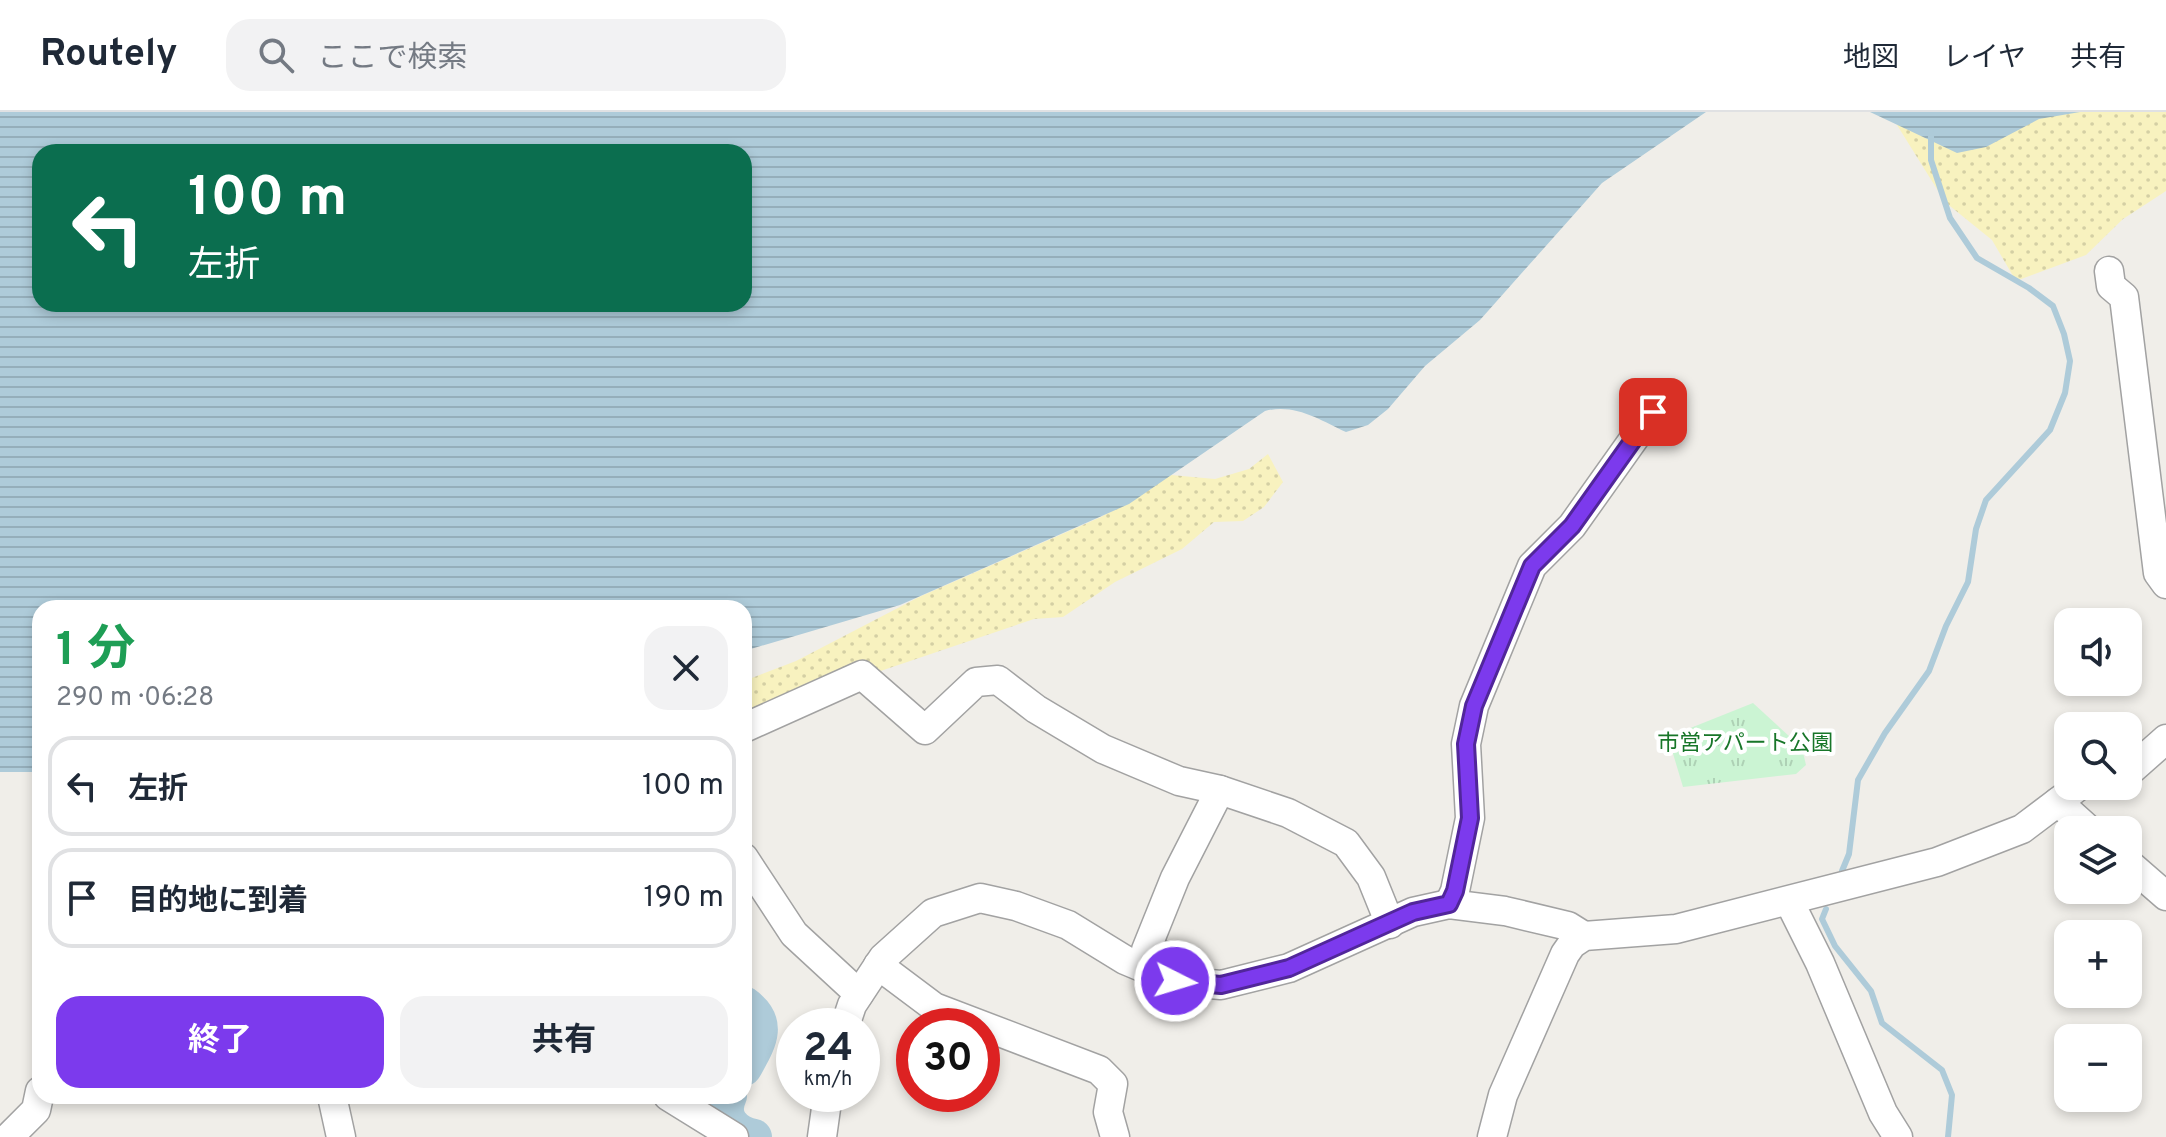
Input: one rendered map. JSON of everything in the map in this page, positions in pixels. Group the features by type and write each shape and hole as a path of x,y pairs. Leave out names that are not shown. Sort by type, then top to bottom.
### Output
{"street":[{"path":"2109,271 2111,286 2124,297 2158,573 2166,584"},
{"path":"1449,904 1455,891 1470,818 1466,744 1474,706 1532,566 1572,526 1653,412"},
{"path":"752,724 862,675 925,730 976,682 998,680 1036,709 1103,749 1179,781 1220,790 1288,813 1346,843 1371,877 1390,924"},
{"path":"2142,760 2166,739"},
{"path":"2142,771 2166,770"},
{"path":"1220,790 1175,878 1146,950 1209,971 1221,985"},
{"path":"1492,1137 1503,1095 1565,954 1572,944 1584,936 1676,929 1937,862 2022,829 2061,800"},
{"path":"752,870 794,934 859,994"},
{"path":"2142,875 2166,896"},
{"path":"851,1008 878,965 933,913 980,898 1016,906 1068,925 1125,960 1175,981 1221,985 1289,968 1413,912 1449,904 1505,911 1568,926 1584,936"},
{"path":"1789,901 1820,963 1883,1113 1898,1137"},
{"path":"878,965 934,1007 1099,1070 1113,1084 1108,1112 1115,1137"},
{"path":"9,1137 36,1110 37,1104"},
{"path":"334,1104 341,1137"},
{"path":"681,1104 734,1137"},
{"path":"822,1137 825,1112"}],"sand":[{"path":"1943,112 2166,112 2166,191 2123,219 2086,255 2016,281 1992,240 1945,202 1897,125"},
{"path":"1268,454 1283,482 1264,507 1243,521 1214,522 1182,549 1115,582 1063,617 1034,619 848,682 752,724 752,678 796,661 919,597 1101,517 1171,475 1215,479 1249,469"}],"green space":[{"name":"市営アパート公園","path":"1753,703 1802,748 1806,765 1796,774 1683,787 1668,737"}],"water":[{"path":"0,112 1706,112 1602,183 1480,320 1425,366 1388,409 1368,425 1346,432 1297,411 1265,411 1129,504 900,605 752,649 752,600 32,600 32,772 0,772"},
{"path":"1870,112 2080,112 2039,119 1986,147 1957,153"}],"waterway":[{"path":"1842,871 1849,854 1858,780 1885,733 1929,671 1946,626 1968,582 1976,529 1986,500 2050,430 2065,393 2070,361 2053,306 2029,288 1977,258 1950,218 1931,160 1931,132"},
{"path":"1826,909 1822,919 1835,946 1871,991 1882,1023 1942,1070 1952,1095 1948,1137"},
{"path":"752,1011 760,1027 752,1052"},
{"path":"726,1104 730,1123 740,1132 754,1137"}],"route":[{"path":"1175,981 1221,985 1289,968 1413,912 1449,904 1455,891 1470,818 1466,744 1474,706 1532,566 1572,526 1653,412"}]}
